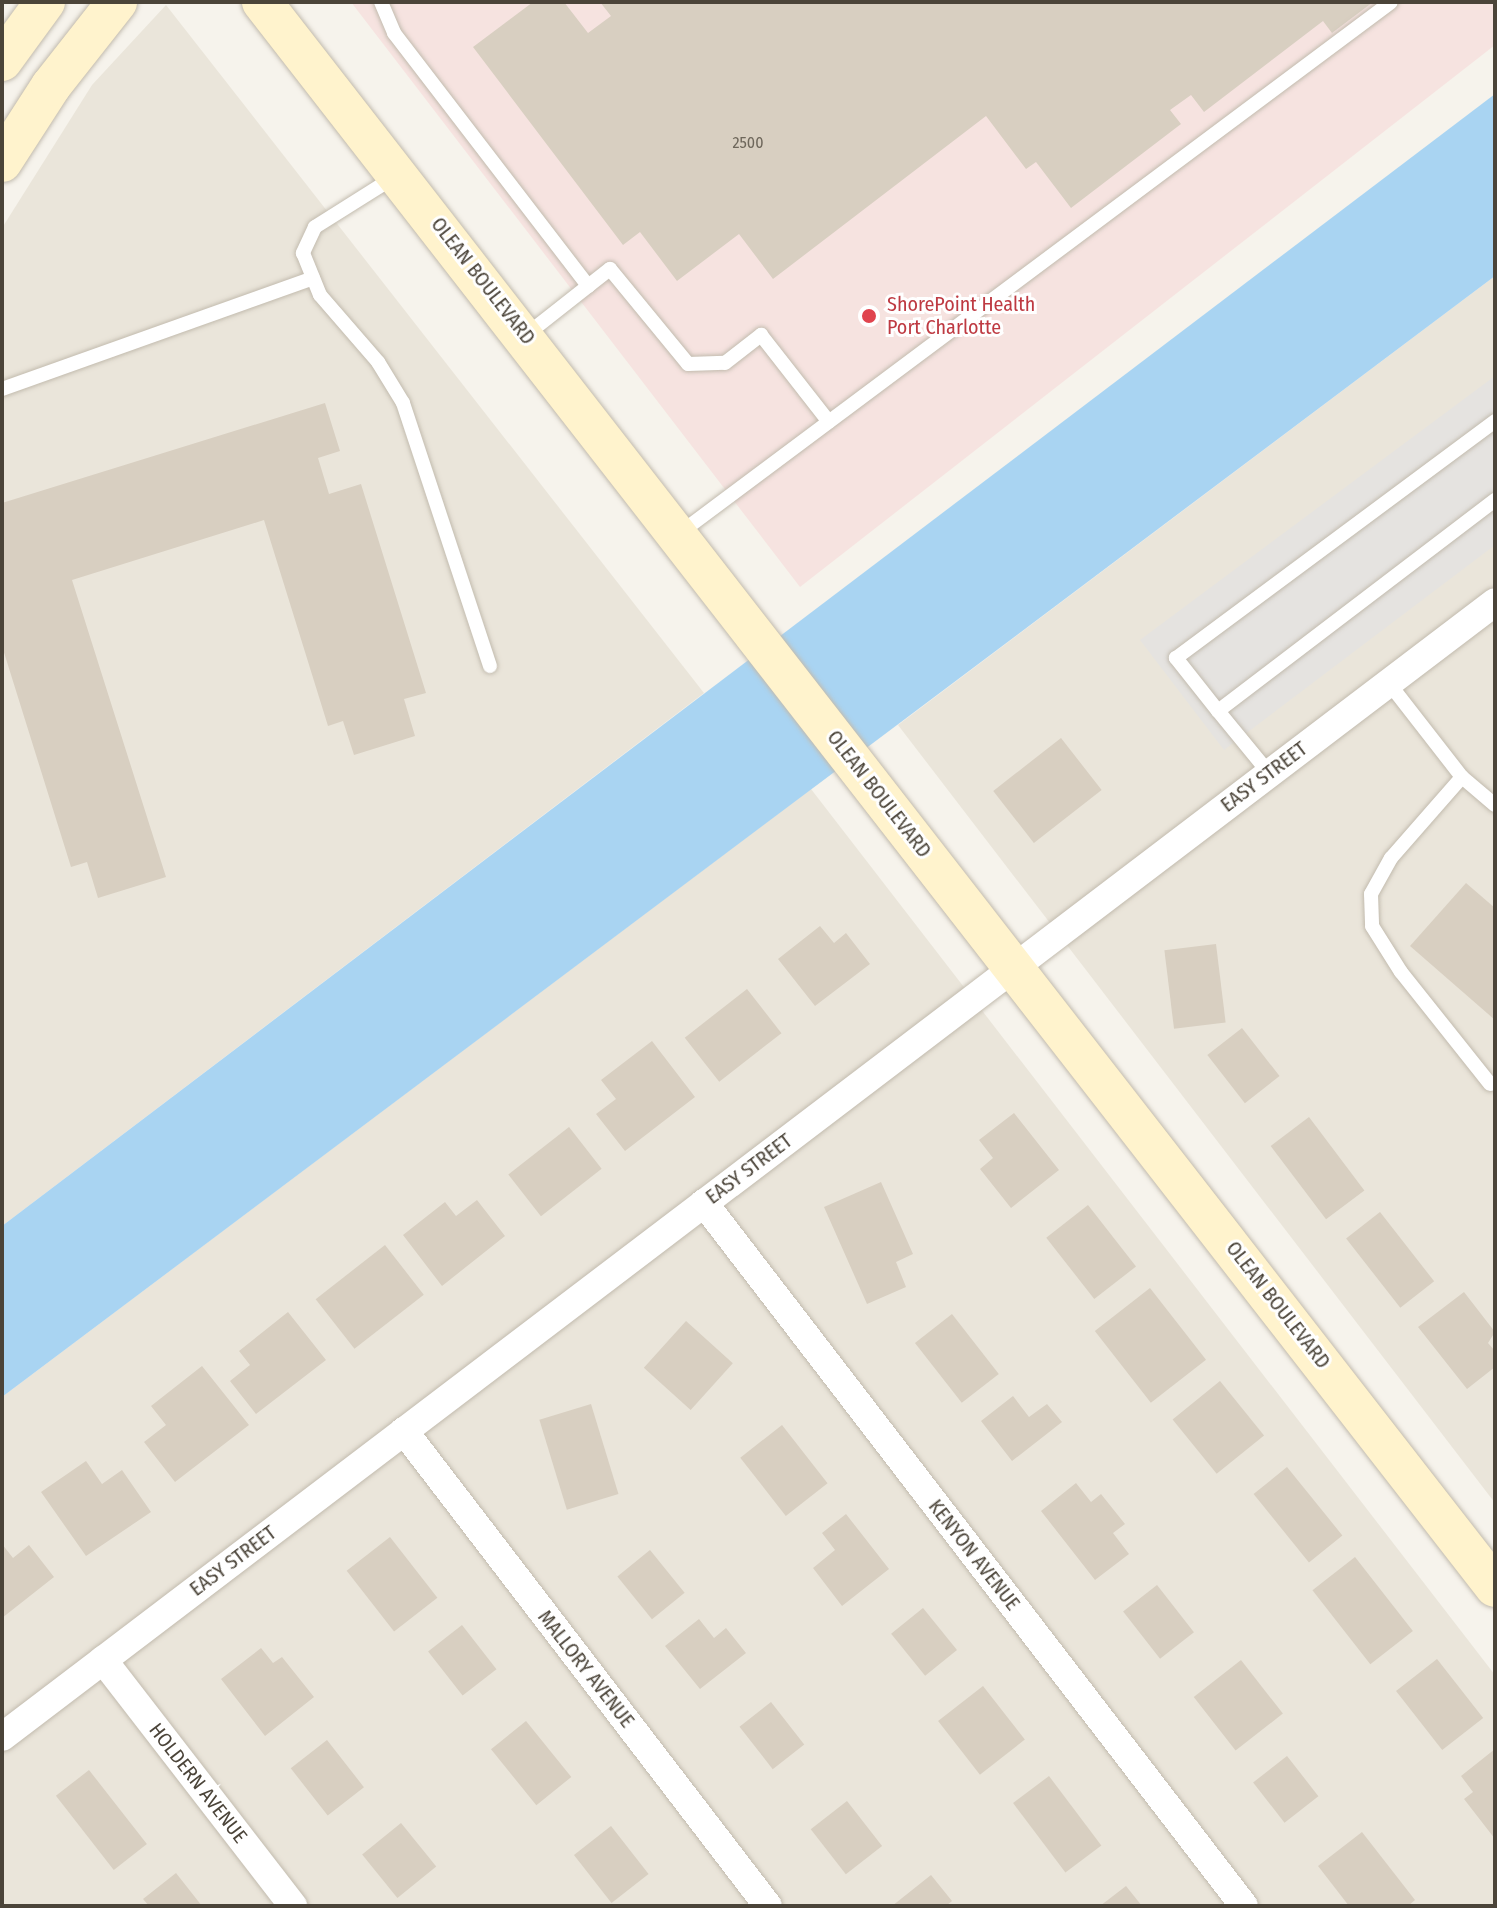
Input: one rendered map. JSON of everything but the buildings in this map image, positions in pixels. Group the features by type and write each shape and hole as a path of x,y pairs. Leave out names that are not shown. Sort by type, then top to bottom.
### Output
{"street":[{"path":"2,61 45,2"},
{"path":"2,162 51,86 117,2"},
{"name":"OLEAN BOULEVARD","path":"262,2 399,173 1495,1587"},
{"name":"EASY STREET","path":"2,1737 1495,602"},
{"name":"KENYON AVENUE","path":"704,1203 1244,1906"},
{"name":"MALLORY AVENUE","path":"404,1431 768,1906"},
{"name":"HOLDERN AVENUE","path":"103,1660 293,1906"}],"lane":[{"path":"381,2 394,33 588,286"},
{"path":"679,534 1391,2"},
{"path":"399,173 315,227 303,253 320,295 378,362 403,403 490,666"},
{"path":"525,336 610,269 688,364 725,363 761,335 829,422"},
{"path":"2,389 313,278"},
{"path":"1269,773 1176,658 1495,421"},
{"path":"1218,711 1495,500"},
{"path":"1388,682 1462,777 1495,805"},
{"path":"1462,777 1391,858 1371,894 1372,926 1401,972 1490,1084"}],"shaded area":[{"name":"ShorePoint Health Port Charlotte","path":"351,2 1495,2 1495,45 800,587"},
{"path":"166,5 704,693 2,1226 2,228 92,85"},
{"path":"1495,276 1495,1503 898,725"},
{"path":"1495,376 1495,545 1224,750 1140,640"},
{"path":"811,789 1495,1675 1495,1906 2,1906 2,1397"}],"water":[{"path":"1495,94 1495,276 2,1397 2,1226"}],"place":[{"name":"ShorePoint Health Port Charlotte","path":"869,316"}]}
